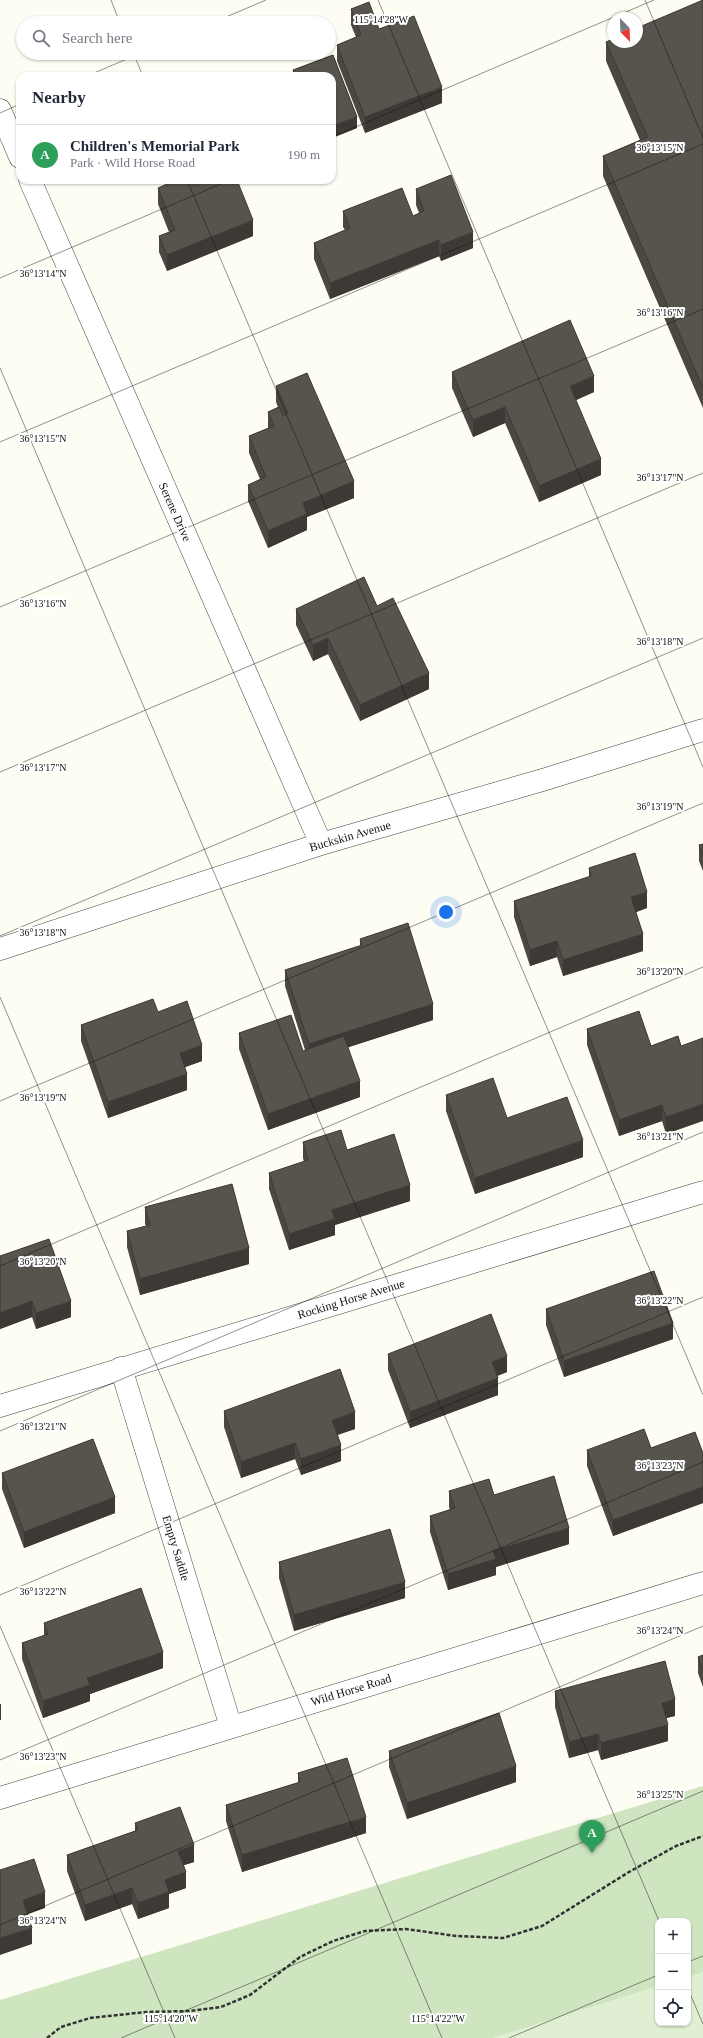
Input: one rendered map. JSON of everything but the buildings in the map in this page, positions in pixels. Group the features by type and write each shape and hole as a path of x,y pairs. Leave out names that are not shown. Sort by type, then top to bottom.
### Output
{"street":[{"path":"0,110 16,148"},
{"name":"Serene Drive","path":"32,184 321,844"},
{"name":"Buckskin Avenue","path":"0,949 321,844 546,779 703,730"},
{"name":"Rocking Horse Avenue","path":"0,1406 703,1192"},
{"name":"Empty Saddle","path":"121,1368 231,1727"},
{"name":"Wild Horse Road","path":"0,1798 703,1583"}],"path":[{"path":"47,2038 61,2027 90,2018 146,2012 189,2011 221,2007 250,1994 300,1957 333,1941 365,1932 406,1929 456,1936 503,1938 542,1926 629,1872 676,1846 703,1836"}],"green space":[{"path":"703,1786 703,2038 0,2038 0,2000"},
{"path":"703,1972 703,2038 492,2038 655,1987 655,2026 691,2026 691,1976"}],"place":[{"name":"Children's Memorial Park","path":"592,1853"}]}
